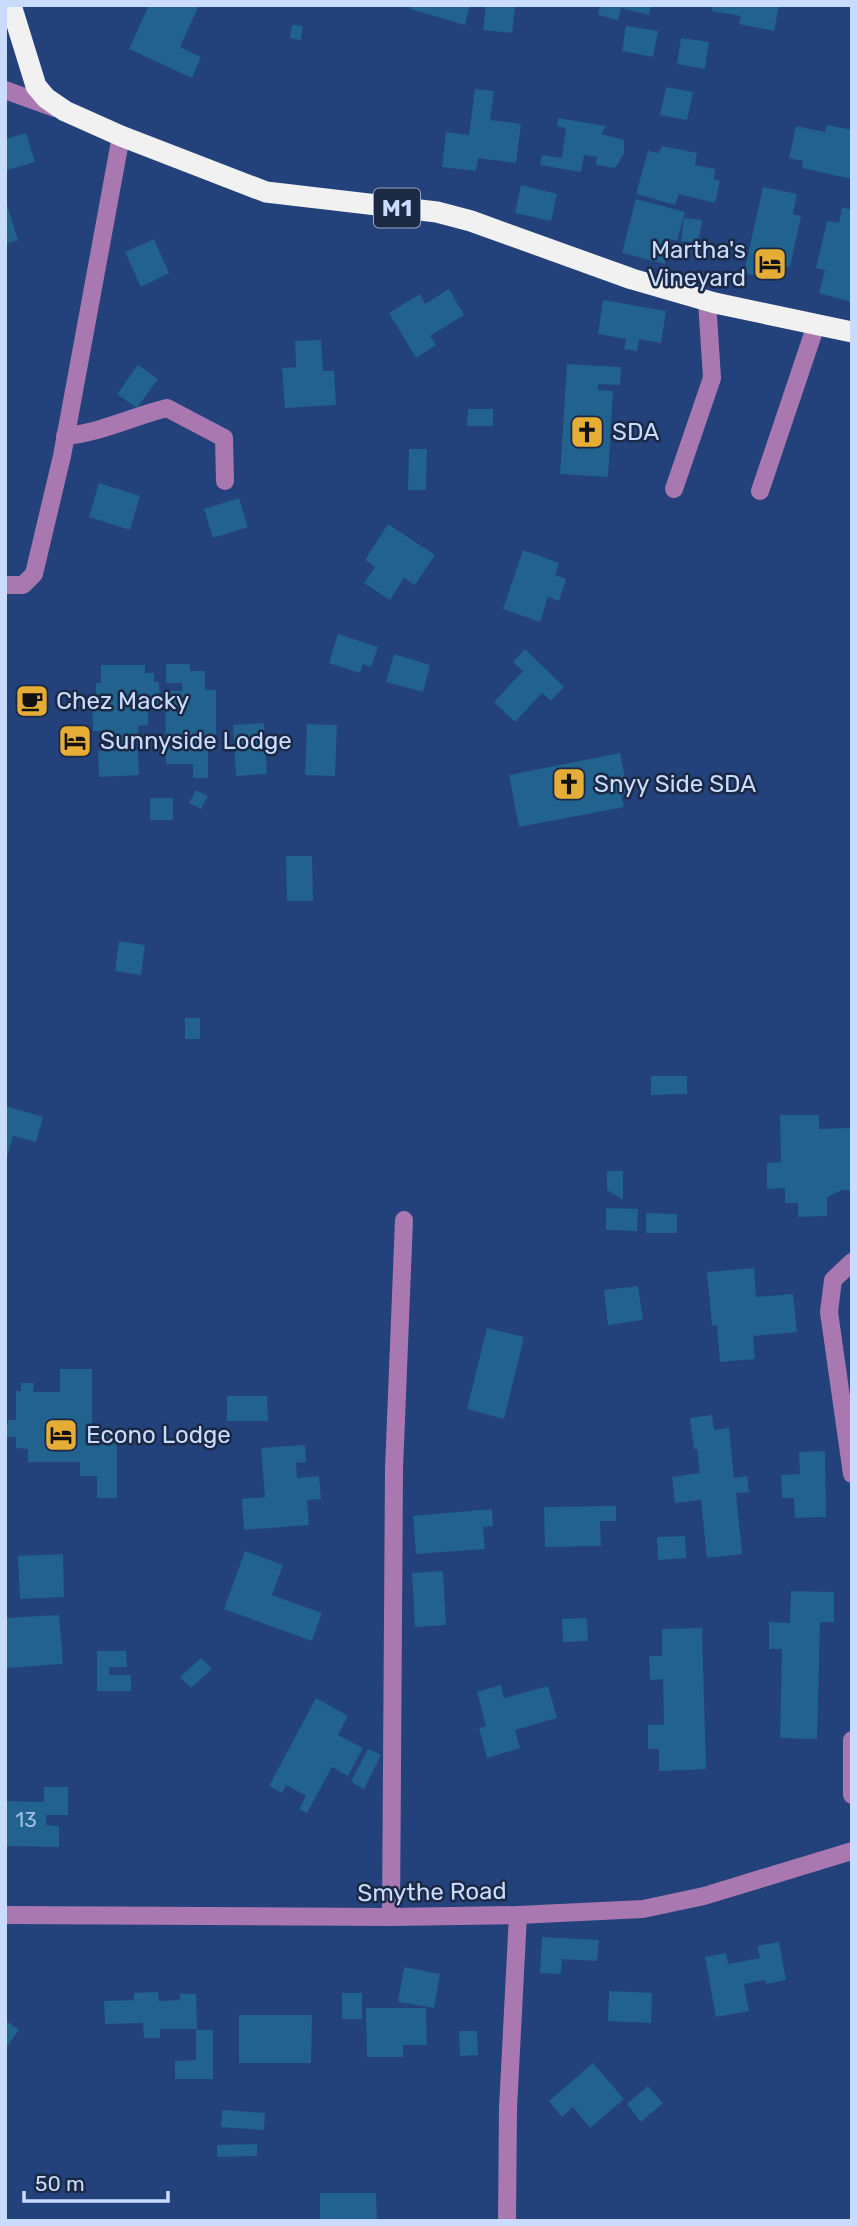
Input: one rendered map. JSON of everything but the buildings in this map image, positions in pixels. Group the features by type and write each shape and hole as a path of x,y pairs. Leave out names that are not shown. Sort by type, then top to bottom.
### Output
{"highway":[{"name":"M1","path":"11,5 36,86 46,98 65,111 121,136 266,191 297,197 437,212 471,221 632,279 707,301 852,332"}],"street":[{"path":"5,90 65,111"},
{"path":"5,585 23,585 34,574 65,436 121,136"},
{"path":"674,489 712,378 707,301"},
{"path":"760,491 816,325"},
{"path":"65,436 83,435 167,408 223,438 225,481"},
{"path":"391,1917 394,1469 404,1220"},
{"path":"852,1262 833,1280 829,1312 852,1474"},
{"path":"852,1740 852,1795"},
{"name":"Smythe Road","path":"5,1915 391,1917 643,1909 704,1896 852,1851"},
{"path":"507,2221 508,2108 518,1915"}],"place":[{"name":"Martha's Vineyard","path":"770,264"},
{"name":"SDA","path":"587,432"},
{"name":"Chez Macky","path":"32,701"},
{"name":"Sunnyside Lodge","path":"75,741"},
{"name":"Snyy Side SDA","path":"569,784"},
{"name":"Econo Lodge","path":"61,1435"}]}
